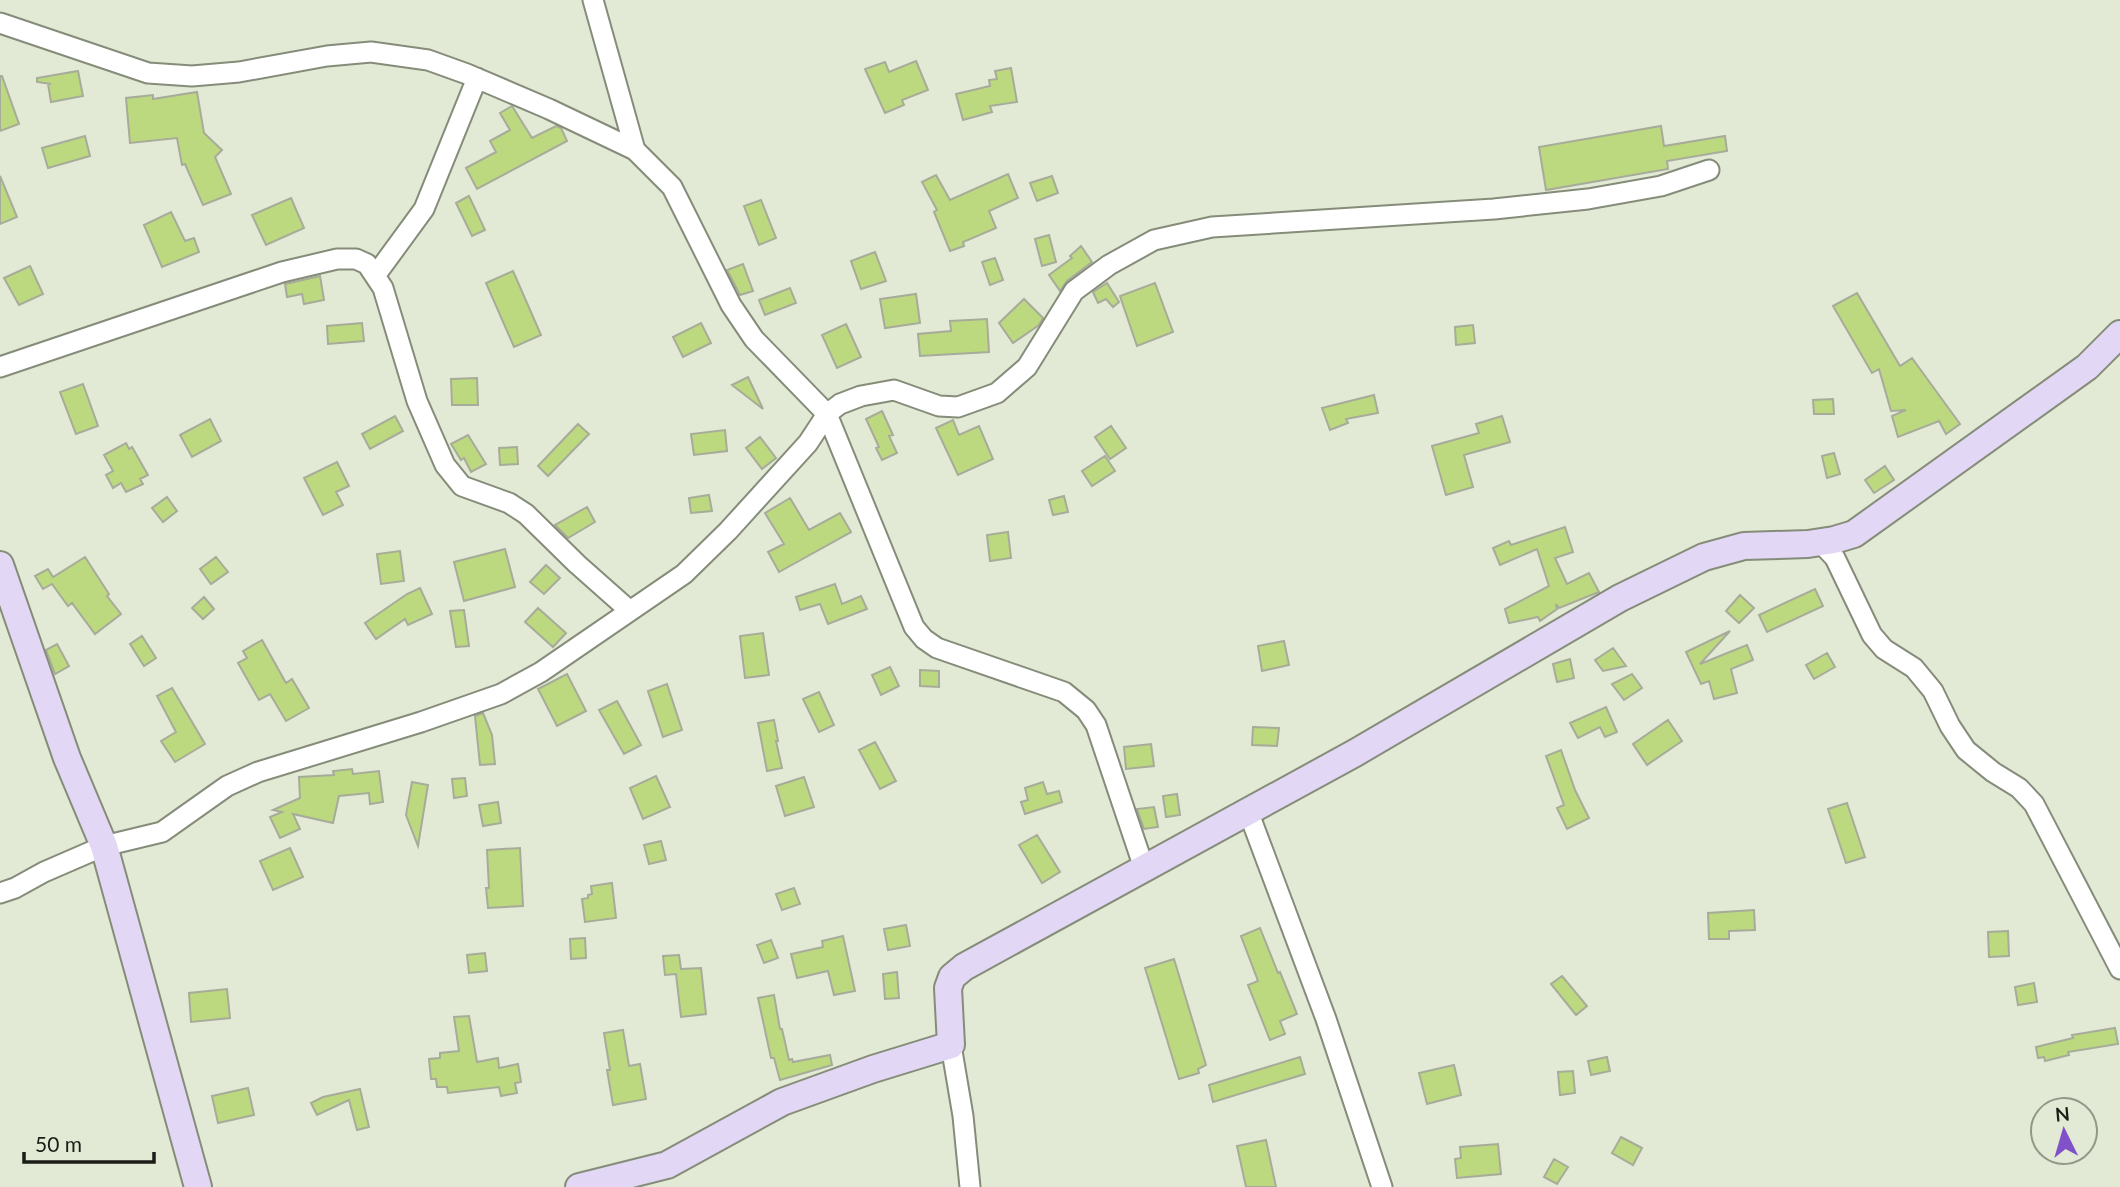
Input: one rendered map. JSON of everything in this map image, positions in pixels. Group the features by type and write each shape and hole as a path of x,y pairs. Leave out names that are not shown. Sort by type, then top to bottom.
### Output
{"street":[{"path":"593,0 635,150"},
{"path":"0,23 148,73 192,76 239,72 327,56 371,52 428,60 549,109 635,150 673,187 731,305 754,339 827,414 914,627 924,639 937,648 1065,692 1086,710 1096,725 1144,868"},
{"path":"375,276 424,209 477,78"},
{"path":"0,893 104,846 162,832 227,786 258,772 421,722 501,694 541,672 684,574 728,531 808,443 827,414 840,404 861,396 894,390 939,406 958,407 997,393 1027,368 1074,291 1109,265 1154,240 1212,227 1494,209 1588,199 1661,186 1709,170"},
{"path":"0,367 282,272 337,259 356,259 367,264 388,300 417,401 445,465 462,486 488,498 509,503 526,514 577,565 630,611"},
{"path":"970,1187 963,1116 951,1045 948,988 952,977 964,967 1355,753 1619,598 1704,556 1744,546 1820,542 1854,534 2087,367 2120,334"},
{"path":"1820,542 1835,558 1872,635 1884,649 1914,668 1933,691 1950,726 1966,750 1993,772 2019,788 2034,804 2120,969"},
{"path":"0,565 67,758 104,846 198,1187"},
{"path":"1248,811 1326,1019 1382,1187"},
{"path":"579,1187 667,1165 782,1102 873,1069 951,1045"}],"building":[{"path":"916,61 928,90 902,100 904,105 885,113 865,69 885,62 889,72"},
{"path":"1011,68 1017,102 990,106 992,112 963,120 956,94 990,86 989,80 997,79 995,71"},
{"path":"78,71 83,96 51,102 48,84 51,84 37,82 37,78"},
{"path":"0,76 19,124 0,131"},
{"path":"197,92 204,133 222,150 215,157 231,194 203,205 185,164 182,165 177,138 130,143 126,98 153,95 153,99"},
{"path":"512,106 532,138 556,126 561,128 567,141 477,189 466,168 496,152 490,141 510,130 500,113"},
{"path":"1661,126 1664,146 1725,136 1727,151 1667,161 1668,169 1546,190 1539,147"},
{"path":"85,136 90,156 48,168 42,148"},
{"path":"1008,174 1018,198 989,211 996,228 963,242 964,246 950,251 934,212 937,210 922,182 936,175 950,200"},
{"path":"0,176 17,217 0,224"},
{"path":"1052,176 1058,193 1037,201 1030,183"},
{"path":"469,196 485,230 472,236 456,203"},
{"path":"291,198 304,228 266,245 252,215"},
{"path":"761,200 776,238 759,245 744,206"},
{"path":"171,212 185,241 194,238 199,252 162,267 144,225"},
{"path":"1049,235 1056,262 1042,266 1035,239"},
{"path":"1081,246 1092,262 1067,281 1060,291 1049,275 1072,258 1070,256"},
{"path":"875,252 886,281 861,289 851,261"},
{"path":"995,258 1003,280 990,285 982,262"},
{"path":"743,264 753,291 740,295 727,270"},
{"path":"30,266 43,294 19,305 4,278"},
{"path":"513,271 541,335 514,347 486,283"},
{"path":"320,276 324,300 304,304 302,294 287,297 285,284"},
{"path":"1107,283 1119,302 1113,307 1106,299 1098,303 1093,292"},
{"path":"1155,283 1173,332 1137,346 1120,296"},
{"path":"790,288 796,303 765,315 759,300"},
{"path":"1857,293 1900,366 1912,358 1960,424 1946,434 1939,421 1898,437 1892,416 1906,410 1891,411 1879,369 1872,373 1833,306"},
{"path":"916,294 920,323 885,328 880,299"},
{"path":"1024,299 1043,318 1039,325 1013,343 999,323"},
{"path":"987,319 989,352 920,356 918,334 951,331 950,321"},
{"path":"362,323 364,341 328,344 327,326"},
{"path":"701,323 711,343 683,357 673,337"},
{"path":"846,324 861,357 837,368 822,335"},
{"path":"1473,325 1475,343 1456,345 1455,327"},
{"path":"748,377 763,409 732,385"},
{"path":"477,378 478,405 452,405 451,379"},
{"path":"83,384 98,426 76,434 60,392"},
{"path":"1374,395 1378,413 1346,419 1348,423 1330,430 1322,408"},
{"path":"1833,399 1834,414 1814,414 1813,400"},
{"path":"882,411 893,435 889,436 897,453 882,460 866,419"},
{"path":"395,416 403,431 370,449 362,434"},
{"path":"1502,416 1510,442 1464,455 1473,487 1446,495 1432,446 1479,433 1476,424"},
{"path":"210,419 221,441 192,457 180,435"},
{"path":"953,420 959,435 979,426 993,459 958,475 936,428"},
{"path":"578,424 589,434 548,476 538,466"},
{"path":"1111,426 1126,448 1110,459 1095,437"},
{"path":"725,430 727,451 694,455 691,434"},
{"path":"468,435 486,464 471,472 464,458 461,460 451,444"},
{"path":"760,437 776,458 762,469 746,448"},
{"path":"126,443 129,449 132,447 148,475 140,479 143,484 126,492 121,483 113,488 106,475 113,471 104,455"},
{"path":"517,447 518,464 500,465 499,448"},
{"path":"1834,453 1840,474 1827,478 1822,456"},
{"path":"1105,456 1115,471 1092,486 1082,471"},
{"path":"337,462 349,486 336,492 343,505 323,515 304,478"},
{"path":"1885,466 1894,480 1874,493 1865,480"},
{"path":"709,495 712,511 691,513 689,498"},
{"path":"1064,496 1068,512 1053,515 1049,500"},
{"path":"167,497 177,511 163,522 152,508"},
{"path":"790,498 809,530 840,513 851,532 779,572 768,552 784,544 765,513"},
{"path":"587,507 595,522 568,538 555,525"},
{"path":"1565,527 1573,552 1555,558 1567,584 1589,573 1599,592 1559,608 1556,604 1557,609 1540,621 1538,617 1509,623 1505,609 1549,586 1537,549 1500,565 1493,548 1509,541 1511,545"},
{"path":"1008,532 1011,558 990,561 987,535"},
{"path":"505,549 515,587 464,601 454,562"},
{"path":"400,551 404,581 381,584 377,554"},
{"path":"85,557 109,594 107,596 121,614 95,634 72,603 68,606 52,584 43,589 35,576 48,569 53,577"},
{"path":"216,557 228,572 211,584 200,569"},
{"path":"546,565 560,578 544,594 530,582"},
{"path":"835,584 842,604 861,596 867,609 828,624 820,604 800,610 796,597"},
{"path":"420,588 432,614 408,625 405,619 376,639 365,623"},
{"path":"1815,589 1823,606 1767,632 1759,615"},
{"path":"1740,595 1754,608 1739,623 1726,611"},
{"path":"204,597 214,609 203,619 192,608"},
{"path":"538,608 566,633 553,647 525,622"},
{"path":"464,610 469,646 456,647 450,611"},
{"path":"1730,631 1700,664 1747,645 1753,660 1731,669 1737,693 1714,699 1709,681 1701,684 1686,652"},
{"path":"763,633 769,675 745,678 740,636"},
{"path":"142,636 156,658 144,666 130,644"},
{"path":"262,640 286,683 292,679 309,708 286,721 270,694 259,700 238,663 247,658 243,651"},
{"path":"1284,641 1289,665 1262,671 1258,646"},
{"path":"57,644 69,666 55,674 46,650"},
{"path":"1613,648 1626,666 1603,671 1595,660"},
{"path":"1827,653 1835,667 1814,679 1806,665"},
{"path":"1570,659 1574,678 1557,682 1553,664"},
{"path":"890,667 899,686 881,695 872,675"},
{"path":"920,670 939,671 939,687 920,686"},
{"path":"567,674 586,711 557,726 538,689"},
{"path":"1632,674 1642,688 1624,700 1612,684"},
{"path":"667,684 682,730 663,737 648,691"},
{"path":"172,688 205,744 175,762 161,741 176,732 157,696"},
{"path":"819,692 834,725 819,732 803,699"},
{"path":"617,701 641,745 624,754 599,710"},
{"path":"1606,707 1617,732 1605,737 1600,727 1578,738 1570,723"},
{"path":"483,713 492,735 495,764 480,765 475,716"},
{"path":"774,720 782,768 767,771 758,723"},
{"path":"1668,720 1682,741 1647,765 1633,744"},
{"path":"1253,727 1279,728 1277,746 1252,745"},
{"path":"875,742 896,781 880,789 859,750"},
{"path":"1151,744 1154,766 1126,769 1124,747"},
{"path":"1561,750 1575,790 1589,818 1567,829 1557,808 1564,805 1546,756"},
{"path":"352,769 353,774 379,771 383,802 370,804 369,793 339,796 333,823 293,814 300,829 280,838 270,817 282,812 273,810 300,798 299,777 334,775 333,771"},
{"path":"656,776 670,807 643,819 630,788"},
{"path":"804,777 814,807 785,816 776,786"},
{"path":"465,778 467,796 454,798 452,779"},
{"path":"412,782 428,785 418,846 406,815"},
{"path":"1043,782 1047,794 1059,791 1062,802 1025,814 1021,802 1028,800 1025,788"},
{"path":"1177,794 1180,815 1166,817 1163,796"},
{"path":"498,802 501,823 483,826 479,805"},
{"path":"1847,803 1865,857 1846,863 1828,809"},
{"path":"1154,807 1158,827 1144,829 1137,809"},
{"path":"1037,835 1060,872 1042,883 1019,845"},
{"path":"661,841 666,860 649,864 644,845"},
{"path":"290,848 303,877 273,890 260,861"},
{"path":"520,848 523,906 488,908 487,850"},
{"path":"612,883 616,918 585,922 582,899 592,894 591,886"},
{"path":"794,888 800,904 782,910 776,894"},
{"path":"1754,910 1755,930 1729,931 1729,939 1709,939 1708,913"},
{"path":"906,925 910,946 888,950 884,929"},
{"path":"1260,928 1297,1014 1280,1021 1285,1034 1270,1040 1248,985 1258,981 1241,936"},
{"path":"2008,931 2009,956 1989,957 1988,932"},
{"path":"843,936 855,991 834,995 828,971 797,978 791,954 823,947 822,941"},
{"path":"585,938 586,958 571,959 570,939"},
{"path":"771,940 778,958 764,963 757,945"},
{"path":"485,953 487,971 469,973 467,955"},
{"path":"679,955 681,969 701,968 706,1014 681,1017 676,974 665,975 663,956"},
{"path":"1174,959 1206,1065 1198,1069 1199,1073 1179,1079 1145,968"},
{"path":"897,972 899,998 885,999 883,974"},
{"path":"1562,976 1587,1006 1576,1015 1551,984"},
{"path":"2034,983 2037,1002 2018,1005 2015,987"},
{"path":"227,989 230,1018 191,1022 189,993"},
{"path":"774,995 789,1060 792,1059 793,1062 830,1055 832,1065 780,1080 774,1058 771,1058 758,998"},
{"path":"469,1016 477,1062 498,1058 499,1068 518,1064 521,1082 515,1083 517,1093 501,1096 499,1087 448,1093 447,1087 437,1087 436,1079 431,1079 429,1059 440,1058 440,1053 459,1051 454,1017"},
{"path":"2115,1028 2118,1044 2068,1052 2069,1055 2045,1061 2044,1057 2038,1058 2036,1047 2073,1038 2072,1035"},
{"path":"623,1030 629,1066 640,1064 646,1099 613,1105 604,1033"},
{"path":"1300,1057 1305,1074 1213,1102 1209,1085"},
{"path":"1607,1057 1610,1071 1591,1075 1588,1061"},
{"path":"1454,1065 1461,1095 1427,1104 1419,1073"},
{"path":"1573,1071 1575,1093 1560,1095 1558,1072"},
{"path":"248,1088 254,1115 218,1123 212,1096"},
{"path":"360,1089 369,1127 357,1130 349,1100 317,1115 311,1103 323,1097"},
{"path":"1621,1137 1642,1148 1633,1165 1612,1153"},
{"path":"1266,1140 1276,1187 1246,1187 1237,1146"},
{"path":"1498,1144 1501,1174 1457,1178 1455,1159 1461,1158 1460,1147"},
{"path":"1554,1159 1568,1167 1557,1184 1544,1177"}]}
